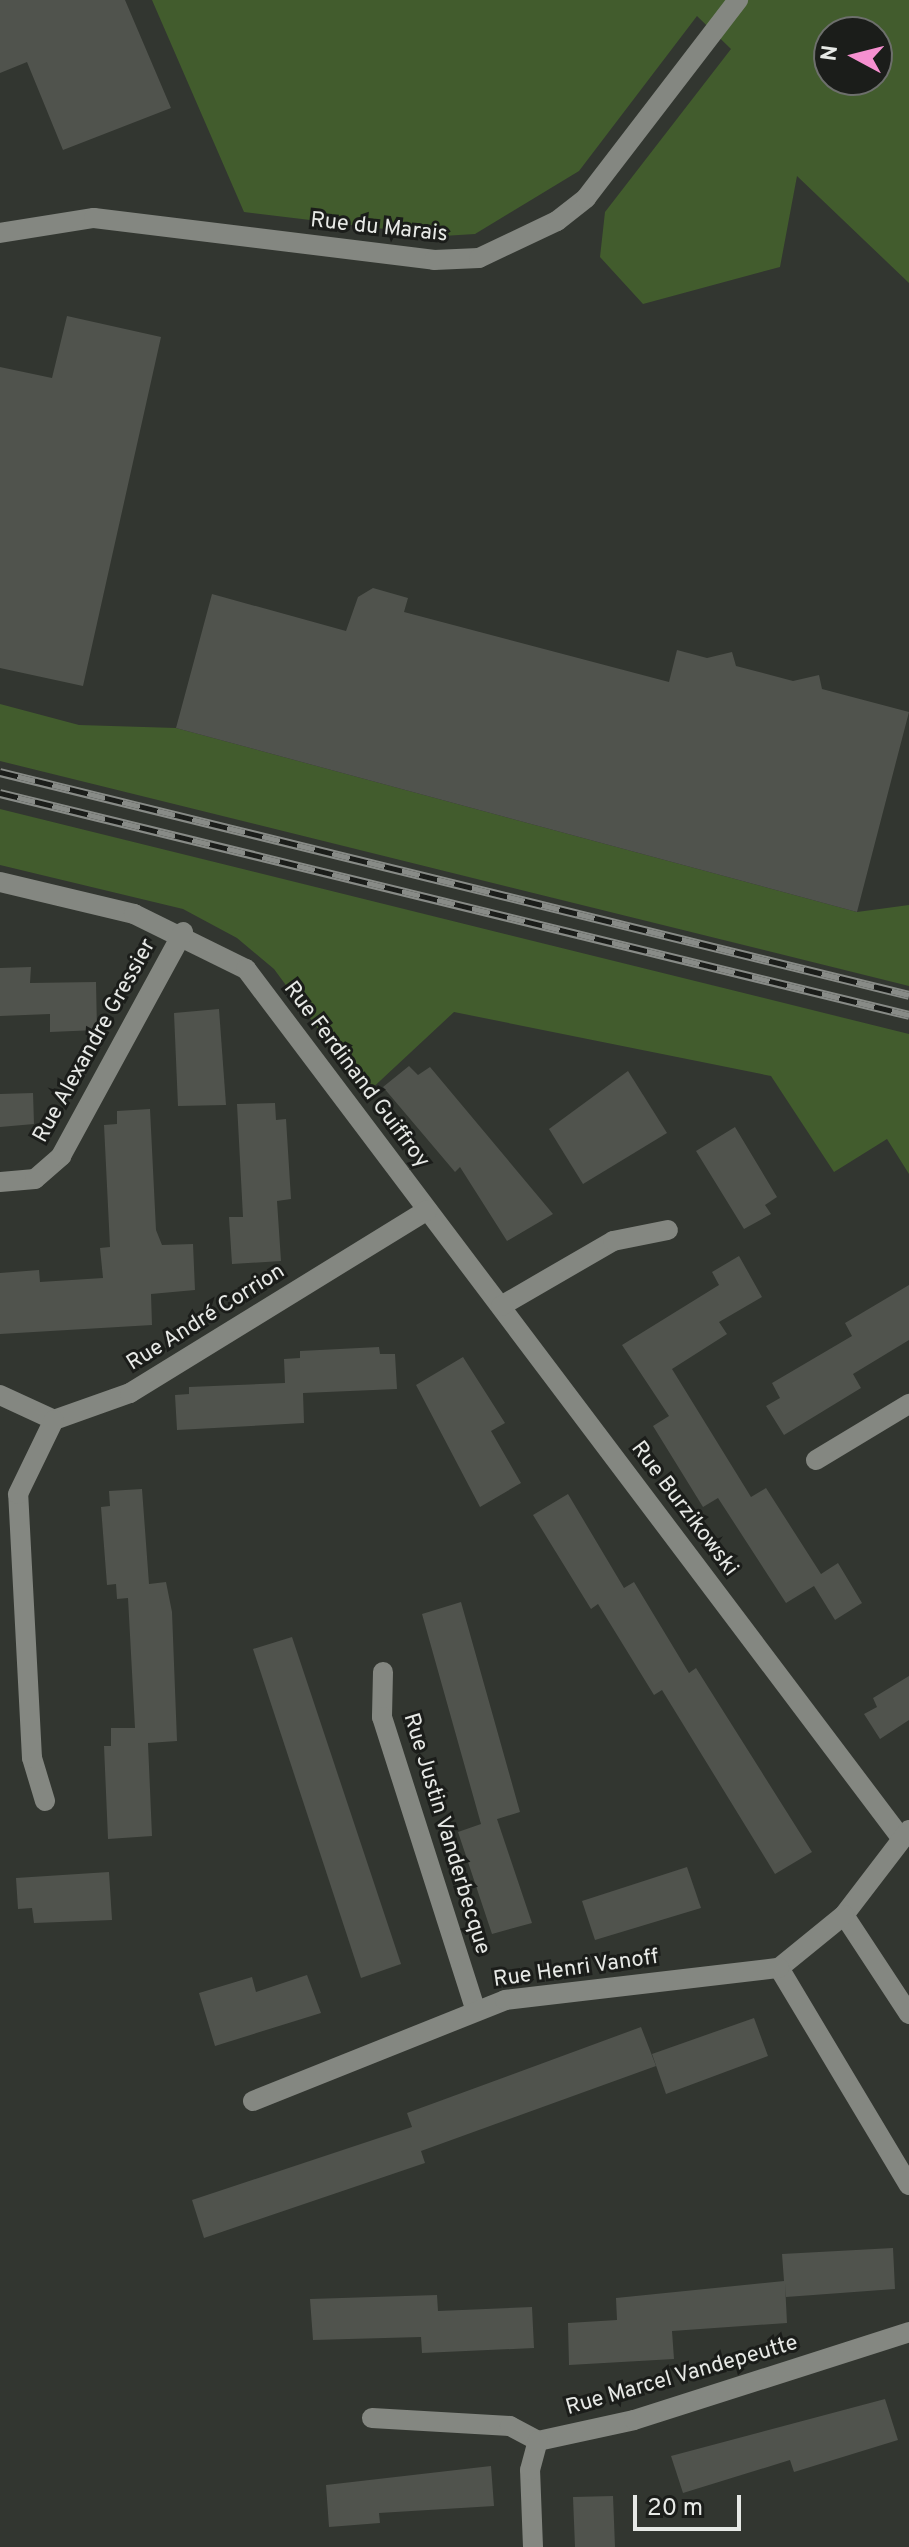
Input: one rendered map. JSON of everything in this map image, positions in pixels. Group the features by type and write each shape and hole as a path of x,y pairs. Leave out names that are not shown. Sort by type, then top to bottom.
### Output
{"street":[{"name":"Rue du Marais","path":"0,233 94,218 434,260 479,258 557,221 586,198 738,0"},
{"path":"0,882 101,903 183,932"},
{"name":"Rue Ferdinand Guiffroy","path":"183,932 246,969 427,1210"},
{"name":"Rue Alexandre Gressier","path":"0,1182 35,1179 61,1156 183,932"},
{"name":"Rue Burzikowski","path":"427,1210 905,1834"},
{"name":"Rue André Corrion","path":"54,1420 130,1393 427,1210"},
{"path":"501,1306 613,1241 668,1230"},
{"path":"0,1395 54,1420 18,1494 32,1758 45,1801"},
{"path":"816,1460 909,1404"},
{"name":"Rue Justin Vanderbecque","path":"383,1672 382,1717 475,2008"},
{"path":"905,1834 844,1915 779,1968 909,2185"},
{"path":"844,1915 909,2014"},
{"name":"Rue Henri Vanoff","path":"253,2101 475,2008 779,1968"},
{"name":"Rue Marcel Vandepeutte","path":"538,2441 634,2420 909,2332"},
{"path":"372,2418 510,2426 538,2441 530,2470 533,2547"}],"green space":[{"path":"152,0 909,0 909,283 797,176 780,267 643,304 600,257 605,212 731,49 697,16 579,171 475,234 443,236 244,212"},
{"path":"0,704 79,725 176,728 857,912 909,905 909,986 0,761"},
{"path":"0,809 909,1034 909,1174 887,1139 834,1172 771,1076 454,1012 366,1094 274,969 237,938 183,909 0,865"}],"building":[{"path":"0,0 125,0 171,108 63,150 27,62 0,73"},
{"path":"67,316 161,337 83,686 0,668 0,367 52,378"},
{"path":"373,588 408,598 404,612 669,682 677,650 707,658 732,652 736,666 793,681 819,675 822,689 909,712 857,912 176,728 212,594 346,631 358,597"},
{"path":"31,967 30,983 96,982 97,1030 50,1032 50,1014 0,1016 0,968"},
{"path":"219,1009 226,1105 178,1106 174,1013"},
{"path":"409,1066 418,1075 430,1067 553,1214 507,1241 460,1167 455,1172 383,1087"},
{"path":"628,1071 667,1133 583,1184 549,1129"},
{"path":"33,1093 34,1124 0,1127 0,1094"},
{"path":"275,1103 276,1120 286,1119 291,1199 277,1201 281,1261 232,1264 229,1217 243,1217 237,1104"},
{"path":"150,1109 156,1230 162,1245 193,1244 195,1290 151,1294 152,1325 0,1334 0,1273 39,1270 40,1282 103,1278 100,1248 110,1247 104,1125 117,1124 117,1111"},
{"path":"735,1127 777,1197 765,1205 771,1214 744,1229 696,1151"},
{"path":"739,1256 762,1297 719,1322 727,1334 672,1369 751,1497 766,1488 821,1574 838,1563 862,1603 835,1620 814,1586 786,1603 718,1498 703,1507 653,1426 669,1416 622,1345 719,1285 712,1272"},
{"path":"909,1285 909,1340 853,1374 861,1388 784,1435 766,1406 780,1398 772,1383 852,1336 845,1323"},
{"path":"379,1347 380,1354 395,1354 397,1389 303,1393 304,1423 177,1430 175,1395 189,1394 189,1387 285,1383 284,1359 300,1358 300,1351"},
{"path":"463,1357 505,1423 491,1431 521,1483 480,1507 416,1385"},
{"path":"142,1489 149,1584 166,1582 172,1612 177,1741 148,1743 152,1836 108,1839 104,1746 111,1746 111,1728 135,1728 128,1598 117,1599 116,1584 107,1585 101,1507 110,1506 109,1491"},
{"path":"568,1494 624,1588 634,1582 689,1673 696,1668 812,1852 775,1874 662,1690 654,1695 598,1604 591,1609 533,1515"},
{"path":"461,1602 520,1812 497,1819 532,1923 492,1934 458,1832 481,1824 422,1614"},
{"path":"292,1637 401,1964 361,1978 253,1649"},
{"path":"909,1676 909,1720 880,1739 864,1714 877,1707 873,1698"},
{"path":"687,1867 701,1908 595,1940 582,1901"},
{"path":"109,1872 112,1920 34,1923 32,1908 18,1909 16,1878"},
{"path":"307,1975 321,2013 215,2046 199,1993 252,1977 256,1992"},
{"path":"754,2018 768,2056 666,2094 652,2054"},
{"path":"641,2027 656,2066 421,2151 425,2163 204,2238 192,2200 412,2127 407,2113"},
{"path":"893,2248 895,2289 786,2297 785,2283 787,2323 672,2331 674,2359 569,2365 568,2323 617,2320 616,2298 784,2281 782,2254"},
{"path":"437,2295 438,2311 532,2307 534,2348 422,2353 421,2337 313,2340 310,2299"},
{"path":"885,2399 898,2440 794,2472 790,2460 683,2493 671,2456"},
{"path":"491,2466 494,2506 379,2513 380,2523 329,2527 326,2485"},
{"path":"613,2496 615,2547 575,2547 573,2497"}],"railway":[{"path":"0,772 909,995"},
{"path":"0,793 909,1015"}]}
